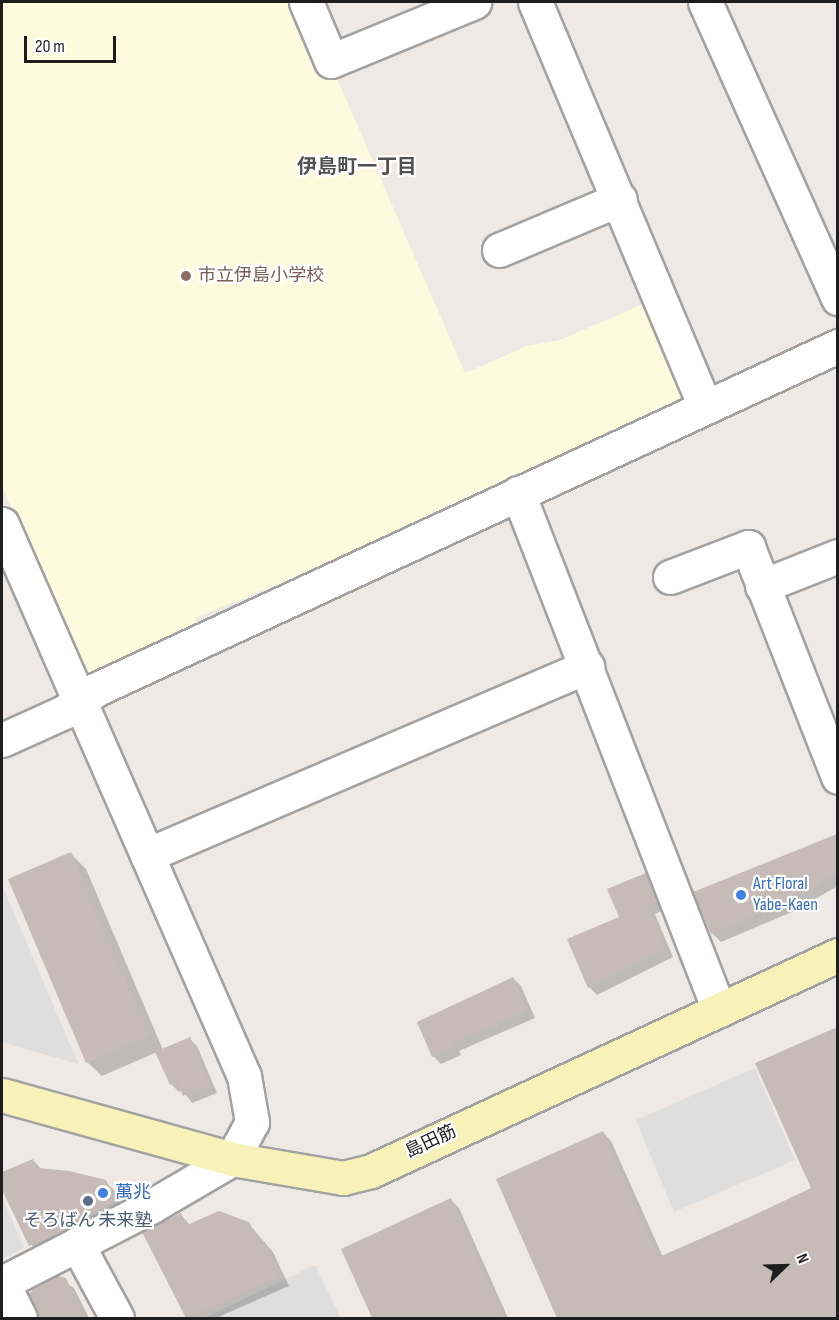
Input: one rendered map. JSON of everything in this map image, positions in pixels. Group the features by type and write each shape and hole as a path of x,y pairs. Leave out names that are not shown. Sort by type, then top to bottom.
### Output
{"street":[{"path":"306,2 331,61 474,2"},
{"path":"535,2 620,199 705,406"},
{"path":"705,2 837,298"},
{"path":"499,250 620,199"},
{"path":"2,740 78,702 97,689 837,346"},
{"path":"518,493 719,1010"},
{"path":"2,524 243,1076 252,1122 232,1159 2,1283 20,1318"},
{"path":"670,577 748,547 837,777"},
{"path":"762,586 837,556"},
{"path":"147,855 587,666"},
{"name":"島田筋","path":"2,1095 232,1159 344,1178 371,1171 837,955"},
{"path":"77,1244 117,1318"}],"shaded area":[{"path":"2,2 296,2 336,76 465,373 527,346 560,340 648,302 688,401 402,535 195,618 198,628 91,677 81,672 2,486"},
{"path":"2,885 78,1063 78,1064 2,1042"},
{"path":"755,1068 795,1160 674,1212 636,1120"},
{"path":"2,1197 24,1248 2,1259"},
{"path":"315,1265 341,1318 204,1318"}],"building":[{"path":"837,834 837,874 783,904 711,934 693,892"},
{"path":"71,852 150,1035 86,1063 8,879"},
{"path":"646,873 657,902 648,906 666,949 588,988 567,939 619,917 607,889"},
{"path":"513,977 528,1010 452,1043 454,1048 432,1057 417,1022"},
{"path":"837,1027 837,1318 557,1318 496,1179 603,1131 659,1257 752,1216 811,1188 755,1063"},
{"path":"190,1037 210,1085 183,1096 177,1082 170,1085 155,1052"},
{"path":"33,1159 37,1168 69,1171 106,1180 115,1201 66,1222 67,1229 29,1246 2,1190 2,1172"},
{"path":"451,1198 505,1318 372,1318 341,1249"},
{"path":"219,1211 249,1222 259,1244 265,1242 281,1277 186,1318 142,1232 181,1213 187,1225"},
{"path":"57,1276 66,1278 84,1318 39,1318 29,1293"}],"place":[{"name":"市立伊島小学校","path":"186,276"},
{"name":"Art Floral Yabe-Kaen","path":"741,895"},
{"name":"萬兆","path":"103,1193"},
{"name":"そろばん 未来塾","path":"88,1201"}],"district":[{"name":"伊島町一丁目","path":"357,167"}]}
